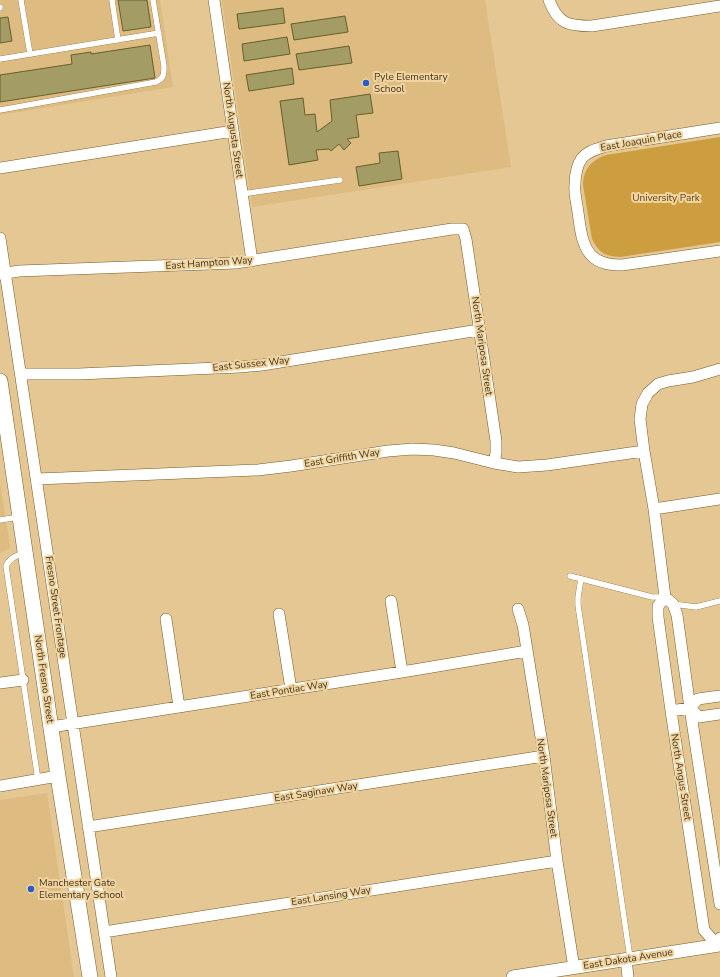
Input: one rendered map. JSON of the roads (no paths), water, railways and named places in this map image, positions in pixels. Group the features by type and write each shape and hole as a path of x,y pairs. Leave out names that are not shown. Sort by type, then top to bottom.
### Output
{"main road":[{"name":"North Fresno Street","path":"0,382 4,434 26,553 58,776 90,977"}],"street":[{"name":"North Augusta Street","path":"214,0 252,261"},
{"path":"549,0 553,11 561,20 577,26 592,26 720,6"},
{"name":"East Joaquin Place","path":"720,128 606,146 591,151 582,158 576,171 574,186 585,246 591,255 598,261 610,265 622,265 720,251"},
{"path":"0,168 234,131"},
{"name":"East Hampton Way","path":"3,274 19,271 236,263 452,228 463,229"},
{"name":"North Mariposa Street","path":"463,229 466,238 496,441 494,463"},
{"name":"Fresno Street Frontage","path":"0,238 3,274 21,374 111,977"},
{"name":"East Sussex Way","path":"21,374 80,374 262,365 480,330"},
{"name":"North Angus Street","path":"720,369 693,377 658,384 648,393 642,404 640,419 669,600 678,615 690,708 720,904"},
{"name":"East Griffith Way","path":"37,479 258,470 388,451 412,449 454,453 494,463 518,467 547,465 644,451"},
{"path":"654,509 720,499"},
{"name":"North Angus Street","path":"669,600 658,606 658,618 671,711 704,930 719,942"},
{"path":"391,601 402,672"},
{"name":"North Mariposa Street","path":"518,609 523,625 544,756 557,861 574,968"},
{"path":"279,614 291,689"},
{"path":"166,619 179,707"},
{"name":"East Pontiac Way","path":"51,727 527,651"},
{"path":"0,683 23,680"},
{"path":"671,711 690,708 698,699 720,696"},
{"path":"690,708 699,717 720,714"},
{"name":"East Saginaw Way","path":"88,827 544,756"},
{"path":"0,786 58,776"},
{"name":"East Lansing Way","path":"104,932 557,861"},
{"name":"East Dakota Avenue","path":"513,977 628,959 719,942"},
{"path":"628,959 628,977"}],"lane":[{"path":"21,0 30,54"},
{"path":"112,0 118,40"},
{"path":"0,110 156,82 162,79 164,66 153,0"},
{"path":"0,59 158,33"},
{"path":"242,194 340,180"},
{"path":"0,520 20,517"},
{"path":"26,553 13,558 7,563 6,566 38,780"},
{"path":"570,576 696,607 720,601"},
{"path":"581,579 578,605 628,959"}],"place":[{"name":"Pyle Elementary School","path":"366,83"},
{"name":"Manchester Gate Elementary School","path":"31,889"}],"park label":[{"name":"University Park","path":"666,198"}]}
